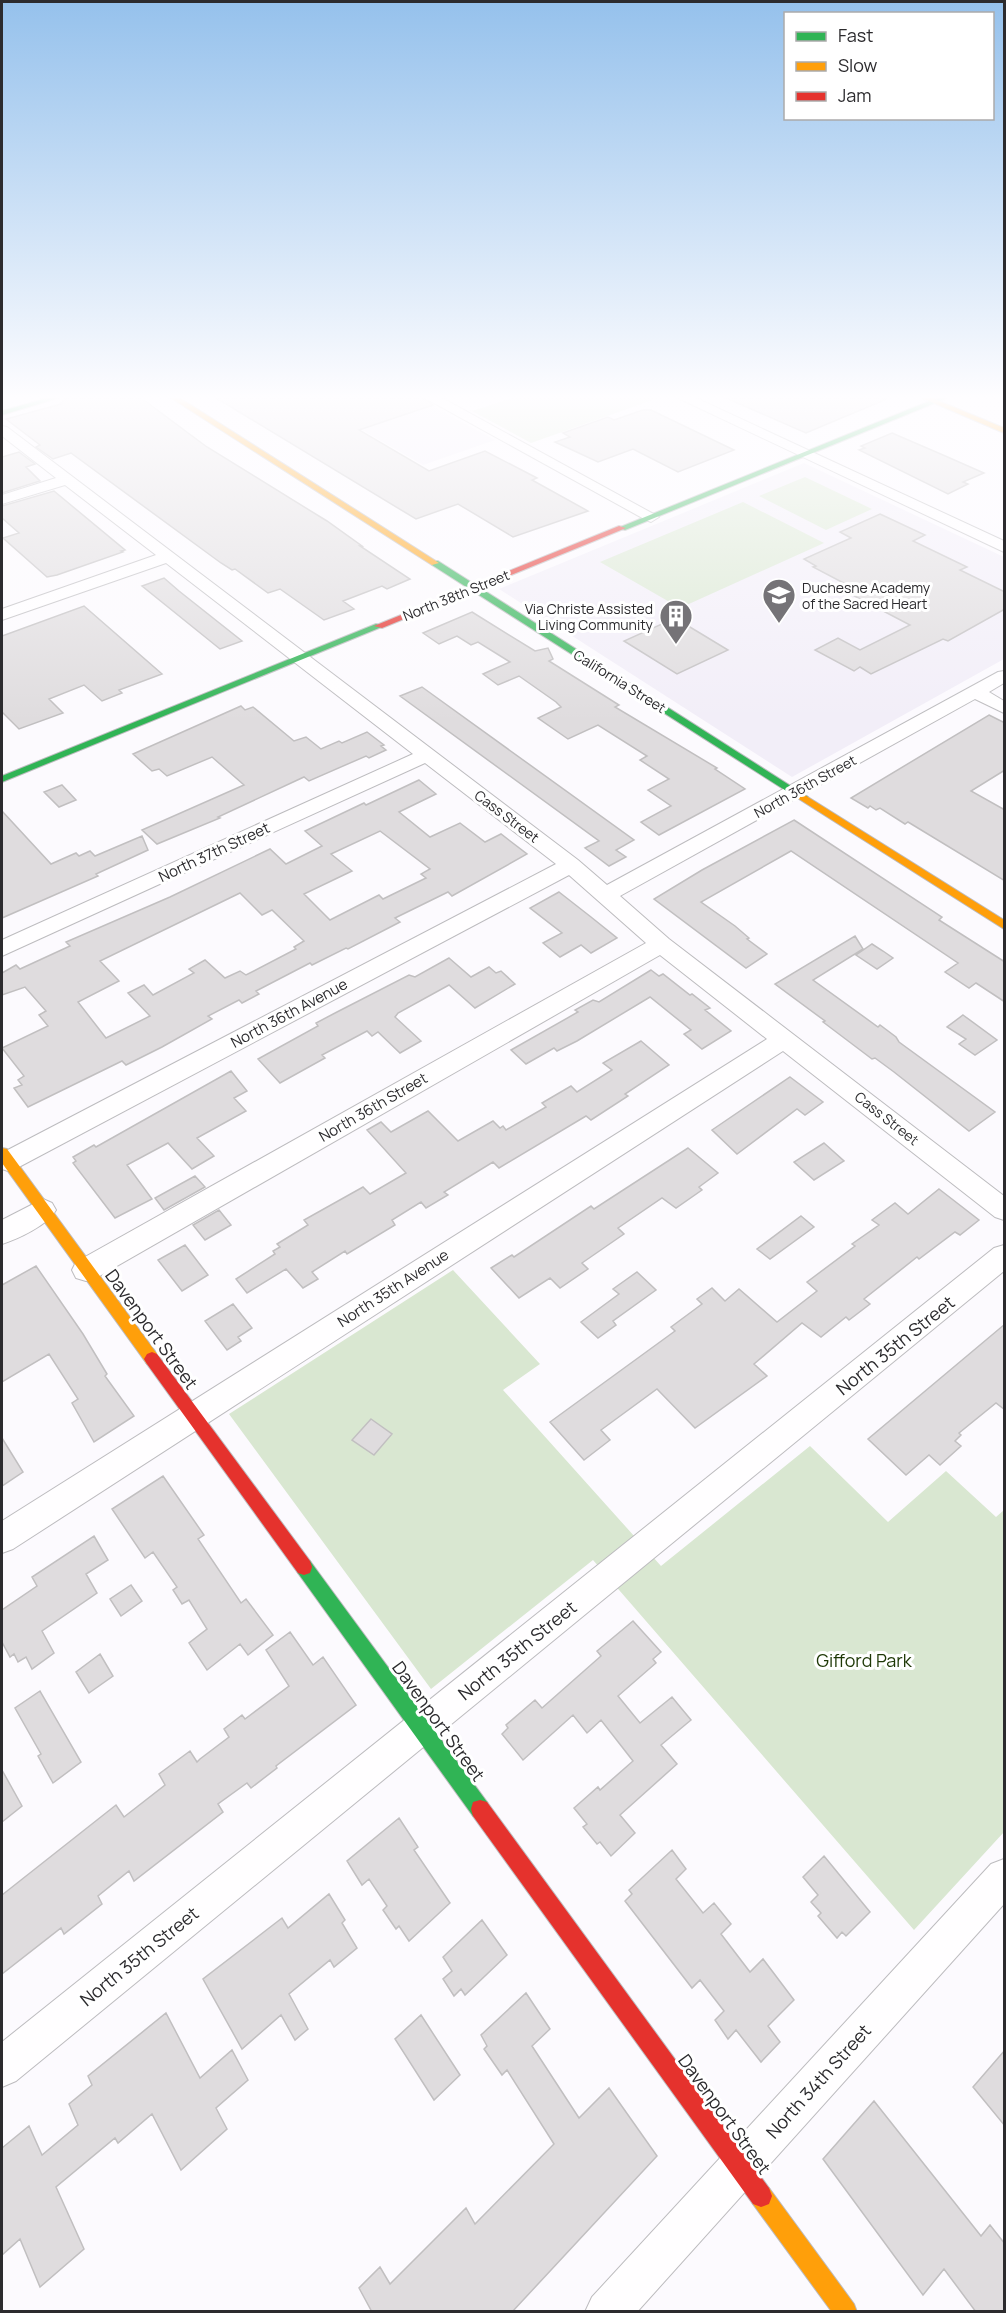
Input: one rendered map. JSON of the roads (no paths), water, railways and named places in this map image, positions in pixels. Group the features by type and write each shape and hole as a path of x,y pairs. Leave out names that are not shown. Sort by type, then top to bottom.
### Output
{"street":[{"name":"Cass Street","path":"100,506 571,865 661,944 1005,1210"},
{"name":"California Street","path":"345,506 1005,925"},
{"path":"631,506 651,517"},
{"name":"North 38th Street","path":"2,779 678,506"},
{"path":"917,506 1005,547"},
{"path":"2,615 167,557"},
{"name":"North 36th Street","path":"606,896 1005,676"},
{"path":"976,692 1005,708"},
{"name":"North 37th Street","path":"2,949 427,755"},
{"name":"North 36th Avenue","path":"5,1157 571,865"},
{"name":"North 36th Street","path":"86,1270 661,944"},
{"name":"North 35th Avenue","path":"2,1538 784,1039"},
{"name":"Davenport Street","path":"5,1157 846,2312"},
{"path":"2,1233 43,1210"},
{"name":"North 35th Street","path":"2,2067 1005,1256"},
{"name":"North 34th Street","path":"607,2312 1005,1877"}],"place":[{"name":"Duchesne Academy of the Sacred Heart","path":"779,624"},
{"name":"Via Christe Assisted Living Community","path":"676,645"}],"park label":[{"name":"Gifford Park","path":"864,1660"}]}
